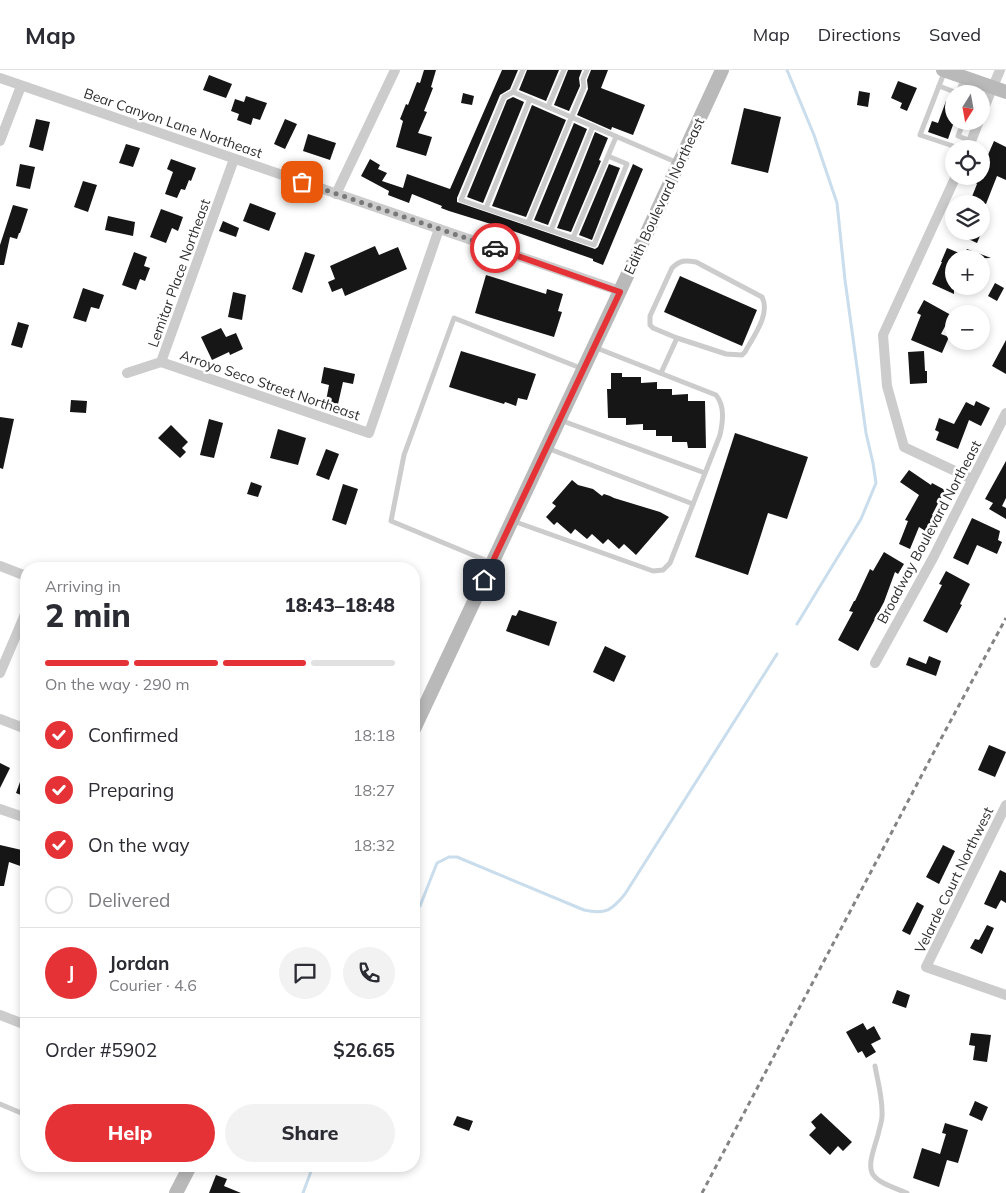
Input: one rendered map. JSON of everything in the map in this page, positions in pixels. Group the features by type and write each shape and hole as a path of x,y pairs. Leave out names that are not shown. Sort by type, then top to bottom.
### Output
{"street":[{"path":"336,194 394,70"},
{"name":"Edith Boulevard Northeast","path":"420,716 620,292 722,70"},
{"path":"944,70 999,89"},
{"path":"990,102 999,89 1000,70"},
{"name":"Bear Canyon Lane Northeast","path":"0,78 620,292"},
{"path":"0,141 21,86"},
{"name":"Lemitar Place Northeast","path":"127,373 161,362 234,159"},
{"path":"952,185 883,335 887,386 904,447 972,479"},
{"name":"Arroyo Seco Street Northeast","path":"161,362 369,434 440,229"},
{"name":"Broadway Boulevard Northeast","path":"875,663 933,558 1006,412"},
{"path":"0,566 20,574"},
{"path":"0,673 20,626"},
{"path":"0,719 20,727"},
{"name":"Velarde Court Northwest","path":"1006,805 926,967 1006,995"},
{"path":"0,809 20,816"},
{"path":"0,1015 20,1023"},
{"path":"176,1193 187,1172"}],"lane":[{"path":"522,70 513,92 504,96 461,200 594,245 627,164 608,156"},
{"path":"548,107 564,70"},
{"path":"528,223 584,87 583,79 587,70"},
{"path":"944,70 920,134 945,143"},
{"path":"962,85 964,77"},
{"path":"939,86 945,88"},
{"path":"513,92 679,164"},
{"path":"486,208 530,99"},
{"path":"551,230 593,126"},
{"path":"960,130 958,136 963,140"},
{"path":"573,238 616,136"},
{"path":"684,260 696,262 762,297 765,302 762,318 742,355 726,354 676,338 650,325 650,316 676,263 684,260"},
{"path":"492,563 391,521 404,455 454,318 584,369"},
{"path":"660,373 676,338"},
{"path":"512,520 652,571 663,570 670,563 720,435 723,416 721,402 716,395 594,347"},
{"path":"560,420 705,473"},
{"path":"546,448 693,504"},
{"path":"875,1066 882,1100 882,1118 871,1156 870,1169 876,1179 907,1193"},
{"path":"0,1104 20,1112"}],"building":[{"path":"424,70 436,70 431,87 433,88 424,111 427,112 418,133 432,137 426,156 396,147 403,121 400,119 417,82 420,83"},
{"path":"502,70 518,70 510,89 500,95 457,202 595,249 598,247 633,164 643,169 603,265 593,261 593,259 449,211 441,208 442,206 412,194 409,203 388,195 389,191 361,176 370,159 380,165 378,169 387,173 382,181 403,188 407,174 450,189"},
{"path":"527,70 559,70 546,101 519,90"},
{"path":"568,70 582,70 579,78 580,86 569,111 554,105"},
{"path":"591,70 608,70 601,88 645,105 633,135 612,127 611,130 577,115 588,89 587,80"},
{"path":"209,75 232,84 226,98 203,90"},
{"path":"898,81 917,88 907,111 900,108 902,103 891,98"},
{"path":"859,91 870,93 868,107 857,105"},
{"path":"463,93 474,96 472,105 461,103"},
{"path":"246,96 267,103 260,120 253,118 251,125 237,120 239,114 231,111 235,99 244,102"},
{"path":"513,97 524,102 483,203 467,197 507,100"},
{"path":"945,104 945,130 951,130 948,139 928,132 932,121 938,123"},
{"path":"532,105 566,120 526,217 492,206"},
{"path":"744,108 781,117 768,173 731,164"},
{"path":"36,119 50,122 43,151 29,147"},
{"path":"285,119 297,124 285,149 274,144"},
{"path":"574,123 587,129 548,225 534,220"},
{"path":"595,132 608,138 599,160 601,161 571,232 557,228"},
{"path":"308,134 336,143 330,160 303,151"},
{"path":"994,141 1006,147 1006,180 997,176 990,195 973,195 977,185 990,185 990,150"},
{"path":"126,144 140,148 133,167 119,163"},
{"path":"171,159 196,168 191,181 189,180 185,190 181,189 177,198 165,194 173,172 167,169"},
{"path":"20,164 35,167 30,189 16,186"},
{"path":"609,164 620,168 592,240 579,235"},
{"path":"83,181 97,185 88,212 74,207"},
{"path":"250,203 276,213 269,231 243,221"},
{"path":"13,205 28,209 17,239 10,237 4,265 0,265 0,245"},
{"path":"161,209 183,217 178,231 172,228 166,243 150,237"},
{"path":"108,216 135,222 133,236 105,230"},
{"path":"223,221 239,228 236,237 219,231"},
{"path":"375,246 379,255 398,247 407,269 345,296 342,288 332,292 328,282 335,279 330,266"},
{"path":"134,252 147,257 144,266 150,268 145,281 140,279 136,290 122,285"},
{"path":"305,252 315,255 302,293 292,289"},
{"path":"945,253 945,290 932,284"},
{"path":"486,275 546,294 547,289 563,294 558,311 562,312 554,337 475,313"},
{"path":"680,276 757,310 742,346 664,312"},
{"path":"995,283 1004,288 997,301 988,296"},
{"path":"83,288 104,295 99,309 91,307 86,322 73,318"},
{"path":"233,292 246,295 242,320 228,317"},
{"path":"924,300 945,312 945,326 941,334 945,336 945,346 942,353 911,340 921,315 917,313"},
{"path":"18,322 29,325 22,348 11,345"},
{"path":"221,328 226,337 236,333 243,349 230,355 229,352 212,360 201,337"},
{"path":"1006,340 1006,374 992,366"},
{"path":"461,351 536,374 527,400 518,398 516,406 505,402 504,404 449,387"},
{"path":"924,351 927,383 910,384 908,352"},
{"path":"324,367 355,374 353,384 343,382 338,404 326,401 329,385 321,383"},
{"path":"611,373 622,373 622,377 641,377 641,383 657,382 657,389 672,389 672,395 688,394 688,401 705,401 706,448 688,448 687,442 672,442 672,436 656,436 656,430 643,430 643,424 626,425 626,418 608,418 607,389 611,389"},
{"path":"71,400 87,401 86,413 70,412"},
{"path":"976,401 990,408 981,426 969,420 958,449 936,440 939,432 935,430 939,418 954,424 966,402 974,406"},
{"path":"0,417 14,419 3,469 0,468"},
{"path":"209,419 223,423 214,458 200,455"},
{"path":"171,425 188,442 182,448 186,452 180,458 158,438"},
{"path":"278,429 306,438 298,465 270,458"},
{"path":"735,433 808,457 787,519 768,513 748,575 695,557"},
{"path":"326,449 339,454 329,480 316,475"},
{"path":"1006,461 1006,498 1002,506 1006,508 1006,519 989,509 993,503 985,499"},
{"path":"909,470 931,485 932,483 945,490 932,515 935,516 927,532 919,527 910,549 899,544 908,521 905,520 919,495 900,482"},
{"path":"572,480 578,485 593,489 602,496 604,494 660,512 669,517 636,555 624,544 619,549 608,539 603,544 592,534 587,539 575,529 571,534 557,522 554,525 546,517 556,506 552,503"},
{"path":"251,482 262,486 258,497 247,494"},
{"path":"343,484 358,489 346,525 332,520"},
{"path":"972,518 1000,531 998,540 1002,542 997,554 977,545 968,565 953,558"},
{"path":"884,552 904,564 898,574 895,572 884,602 858,651 838,640 853,612 849,611 870,569 873,571"},
{"path":"946,571 970,584 960,604 962,605 947,633 923,621 942,585 939,584"},
{"path":"519,610 557,622 549,646 506,631 512,615 516,616"},
{"path":"605,646 626,656 614,682 593,672"},
{"path":"929,656 941,661 936,676 906,665 909,657 926,664"},
{"path":"989,745 1006,752 995,777 978,770"},
{"path":"0,763 10,768 0,788"},
{"path":"20,782 20,795 16,793"},
{"path":"0,845 20,850 20,866 9,862 4,886 0,886"},
{"path":"943,845 955,851 939,884 926,877"},
{"path":"1000,870 1006,873 1006,903 1001,900 996,909 984,904"},
{"path":"917,902 924,906 910,935 902,931"},
{"path":"987,925 994,928 982,954 970,948 975,939 979,940"},
{"path":"897,990 910,995 906,1008 892,1003"},
{"path":"863,1023 867,1030 874,1026 881,1039 871,1044 876,1052 866,1058 862,1051 858,1053 846,1032"},
{"path":"971,1033 991,1035 987,1062 973,1060 975,1046 969,1045"},
{"path":"975,1101 988,1107 982,1121 969,1115"},
{"path":"821,1113 852,1142 843,1151 838,1146 830,1155 809,1135 816,1128 811,1122"},
{"path":"457,1116 473,1121 469,1131 453,1125"},
{"path":"945,1123 968,1130 958,1163 947,1160 939,1187 913,1178 922,1148 940,1154 946,1134 942,1133"},
{"path":"216,1175 227,1179 224,1186 241,1193 209,1193"}],"waterway":[{"path":"787,70 814,135 837,203 845,280 866,433 876,483 861,519 797,624"},
{"path":"420,906 437,863 449,857 457,857 584,910 598,912 608,910 625,894 777,654"},
{"path":"303,1193 311,1172"}],"railway":[{"path":"702,1193 1006,618"}],"way so far":[{"path":"302,182 495,248"}],"route":[{"path":"484,580 620,292 495,248"}]}
